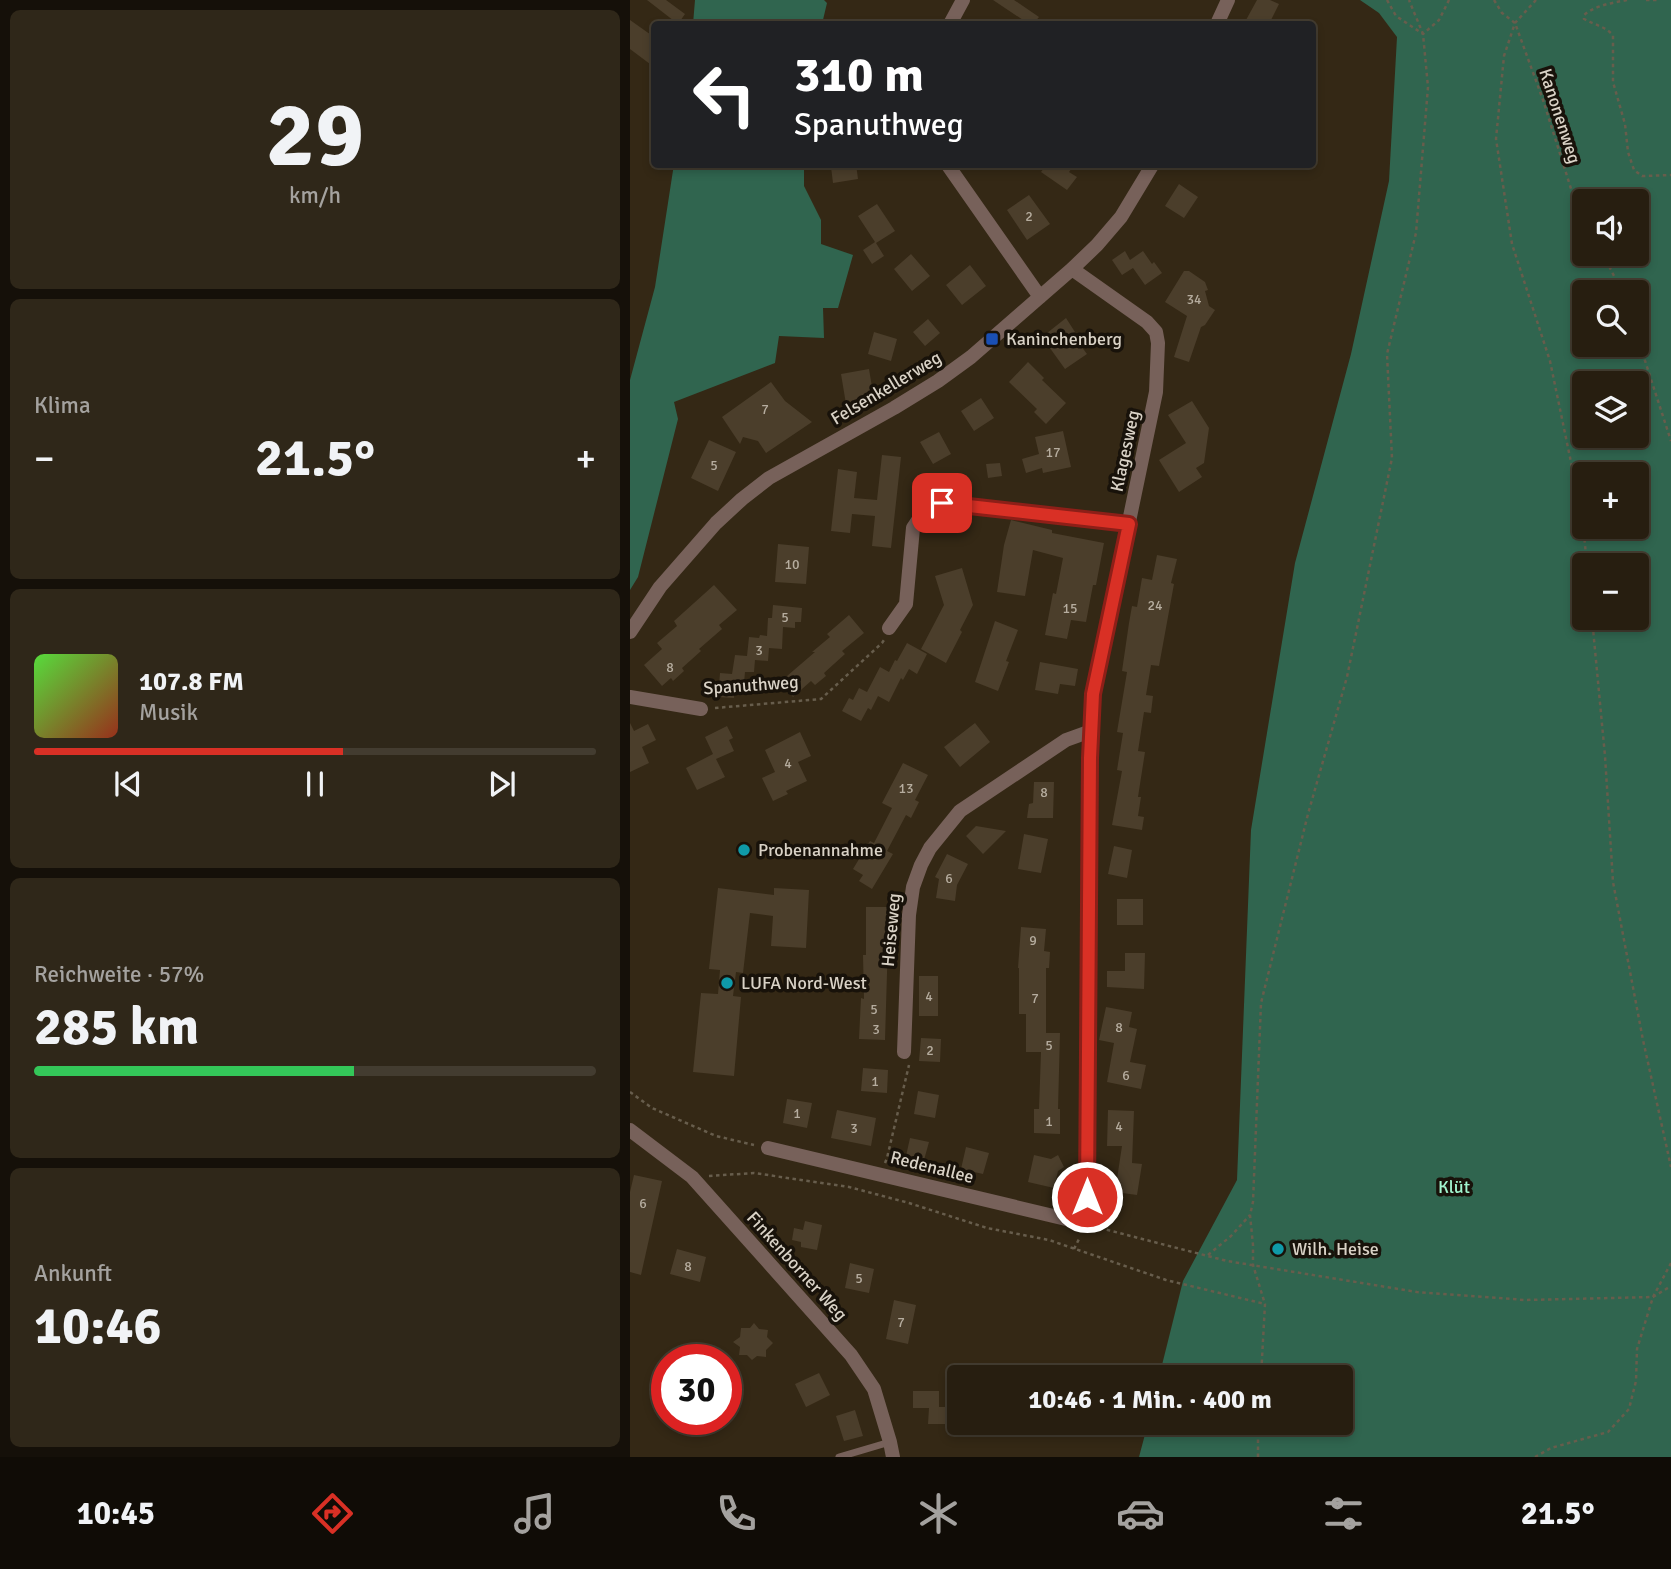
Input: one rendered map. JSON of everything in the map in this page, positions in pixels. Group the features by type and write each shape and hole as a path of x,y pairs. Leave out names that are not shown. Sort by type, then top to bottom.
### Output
{"street":[{"path":"952,21 963,0"},
{"path":"1218,21 1228,0"},
{"path":"950,168 1040,297"},
{"name":"Felsenkellerweg","path":"630,632 660,587 716,523 742,499 769,478 894,408 971,357 1097,245 1121,217 1151,168"},
{"name":"Klagesweg","path":"1072,269 1147,322 1156,332 1158,343 1157,392 1093,694 1087,1224"},
{"path":"889,628 906,604 913,528 925,510 942,503 1129,524"},
{"name":"Spanuthweg","path":"630,697 701,709"},
{"name":"Heiseweg","path":"904,1052 909,915 914,887 930,848 960,811 1066,740 1091,731"},
{"name":"Finkenborner Weg","path":"630,1130 692,1177 851,1355 874,1389 893,1457"},
{"name":"Redenallee","path":"768,1148 1087,1224"}],"lane":[{"path":"839,1457 890,1442"}],"path":[{"path":"1387,0 1396,16 1423,34"},
{"path":"1262,1365 1265,1304 1253,1265 1250,1214 1261,1003 1308,814 1347,677 1392,457 1387,354 1416,233 1428,87 1423,34 1409,0"},
{"path":"1423,34 1439,20 1449,0"},
{"path":"1494,0 1502,13 1515,23"},
{"path":"1528,0 1535,1"},
{"path":"1627,0 1588,11 1584,19 1605,27 1613,35 1614,82 1634,170 1642,176 1671,175"},
{"path":"1646,0 1658,0"},
{"path":"1535,1 1515,23 1504,56 1496,139 1512,244 1552,374 1582,514 1586,553"},
{"name":"Kanonenweg","path":"1515,23 1572,192"},
{"path":"1644,357 1671,442"},
{"name":"Spanuthweg","path":"701,709 821,699 882,643 889,628"},
{"path":"1593,630 1613,882 1643,1040 1671,1167"},
{"path":"880,1174 887,1158 909,1064 904,1052"},
{"path":"630,1092 652,1108 716,1136 768,1148"},
{"path":"692,1177 754,1173 849,1187 987,1228 1049,1240 1166,1280 1265,1304"},
{"path":"1208,1255 1231,1236 1250,1214"},
{"path":"1087,1224 1227,1261 1417,1292 1525,1300 1653,1297 1671,1286"},
{"path":"1535,1457 1551,1448 1608,1432 1629,1409 1636,1381 1637,1349 1653,1297 1671,1263"},
{"path":"1258,1435 1258,1457"}],"green space":[{"path":"695,0 824,0 827,3 823,21 693,21"},
{"name":"Klüt","path":"1360,0 1671,0 1671,1457 1139,1457 1145,1435 1353,1435 1353,1365 1162,1365 1183,1281 1237,1180 1251,830 1295,563 1351,354 1389,181 1397,37 1379,13"},
{"path":"673,168 804,168 804,186 821,220 821,244 853,255 838,308 823,308 824,338 779,336 775,363 674,402 678,419 638,577 630,590 630,380 655,287"}],"building":[{"path":"647,0 666,0 685,14 680,21 674,21"},
{"path":"993,0 1014,0 1039,17 1036,21 1024,21"},
{"path":"1257,0 1270,0 1279,4 1270,21 1246,20"},
{"path":"630,20 651,35 651,65 630,49"},
{"path":"831,168 857,168 858,179 833,183"},
{"path":"1044,168 1072,168 1069,172 1077,177 1067,190 1041,172"},
{"path":"1179,184 1198,197 1184,218 1165,206"},
{"path":"1029,195 1050,224 1027,240 1007,210"},
{"path":"877,204 895,231 876,243 884,256 872,264 863,250 875,242 858,216"},
{"path":"1125,251 1130,260 1143,251 1162,273 1145,285 1133,268 1122,275 1112,260"},
{"path":"911,254 930,276 912,291 894,269"},
{"path":"970,265 986,286 962,305 946,285"},
{"path":"1184,271 1189,271 1205,282 1209,306 1215,310 1201,327 1189,362 1174,357 1187,316 1165,302"},
{"path":"1066,318 1075,332 1072,334 1087,354 1065,369 1042,337"},
{"path":"928,319 940,333 925,346 913,332"},
{"path":"874,332 897,339 891,361 868,354"},
{"path":"1028,362 1066,403 1046,424 1034,412 1037,409 1009,382"},
{"path":"869,369 874,399 846,404 841,374"},
{"path":"771,382 785,401 812,422 766,453 758,441 743,437 740,444 722,417"},
{"path":"981,398 994,418 974,431 961,411"},
{"path":"1192,401 1209,428 1204,463 1196,468 1202,477 1179,492 1159,460 1186,443 1168,415"},
{"path":"1063,431 1071,467 1043,473 1042,468 1026,473 1022,459 1039,454 1035,437"},
{"path":"939,432 951,454 933,464 920,442"},
{"path":"709,440 736,452 718,491 691,478"},
{"path":"882,455 901,457 891,548 872,546 875,516 852,514 850,533 831,531 838,469 857,472 854,498 877,500"},
{"path":"1000,463 1002,476 988,478 986,464"},
{"path":"1011,520 1052,530 1052,533 1104,543 1086,622 1071,620 1067,639 1045,635 1063,558 1033,550 1025,596 997,592"},
{"path":"778,544 809,547 806,584 775,582"},
{"path":"1157,555 1177,559 1159,666 1151,665 1146,695 1153,696 1151,713 1144,712 1138,751 1145,752 1138,797 1141,797 1138,816 1144,817 1142,830 1112,825 1122,771 1117,770 1123,733 1117,732 1127,672 1122,671 1132,606 1137,607 1142,578 1152,580"},
{"path":"962,568 973,605 946,663 921,649 944,605 935,576"},
{"path":"714,585 737,610 719,625 722,629 699,649 701,651 682,668 684,671 662,686 644,665 662,649 657,643 677,626 674,621"},
{"path":"773,605 802,608 801,622 795,622 795,628 783,627 782,649 769,648 768,661 755,660 754,672 745,672 743,694 734,693 734,698 718,697 720,673 732,674 735,655 747,656 749,637 767,636 768,618 772,618"},
{"path":"849,615 864,633 842,651 845,654 824,673 826,676 815,685 811,681 793,697 780,682 815,652 812,652 830,637 827,634"},
{"path":"995,621 1018,630 998,691 975,682"},
{"path":"907,643 927,654 917,674 909,669 903,680 901,678 889,702 878,696 861,721 842,711 849,698 853,700 859,688 867,692 880,667 889,672"},
{"path":"1040,662 1078,669 1075,686 1060,684 1058,694 1035,690"},
{"path":"630,723 634,731 648,724 656,740 642,747 649,763 630,772"},
{"path":"975,723 990,742 960,767 944,747"},
{"path":"727,726 733,738 729,740 734,751 716,759 725,777 697,790 686,768 713,754 705,737"},
{"path":"800,732 811,756 798,762 807,781 773,801 762,778 775,772 765,750"},
{"path":"903,763 928,775 915,800 919,802 911,818 906,815 887,851 893,854 872,889 859,881 863,875 853,869 870,841 874,843 892,808 882,803"},
{"path":"1034,782 1054,782 1053,818 1027,818 1029,804 1033,803"},
{"path":"976,826 1006,831 983,854 966,836"},
{"path":"1024,834 1048,839 1041,873 1018,869"},
{"path":"1114,846 1132,850 1127,878 1108,874"},
{"path":"947,854 968,864 957,885 955,901 936,898 939,879 935,877"},
{"name":"LUFA Nord-West","path":"718,888 774,895 774,888 809,890 806,948 771,946 773,916 750,913 743,973 736,972 733,996 741,997 734,1076 693,1072 701,993 718,994 720,970 709,969"},
{"path":"1117,899 1143,899 1143,925 1117,925"},
{"path":"866,907 889,907 885,1040 859,1039 861,998 864,999"},
{"path":"1021,927 1046,929 1044,951 1050,952 1049,968 1046,968 1046,1033 1060,1033 1060,1134 1034,1133 1034,1109 1039,1109 1041,1052 1026,1052 1026,1014 1019,1014"},
{"path":"1125,953 1145,953 1144,989 1107,987 1107,971 1125,971"},
{"path":"919,976 938,976 938,1016 919,1016"},
{"path":"1106,1007 1132,1012 1129,1027 1137,1029 1130,1062 1146,1065 1141,1089 1107,1082 1114,1043 1099,1040"},
{"path":"921,1038 941,1039 940,1062 919,1061"},
{"path":"863,1068 888,1070 887,1093 861,1091"},
{"path":"918,1091 939,1095 935,1118 914,1114"},
{"path":"787,1099 812,1103 807,1128 783,1123"},
{"path":"837,1110 876,1118 871,1146 831,1138"},
{"path":"1108,1110 1134,1111 1132,1163 1142,1164 1137,1195 1115,1192 1122,1146 1107,1146"},
{"path":"910,1138 929,1142 924,1160 906,1156"},
{"path":"966,1147 989,1153 983,1174 961,1169"},
{"path":"1034,1155 1051,1159 1058,1155 1064,1167 1058,1171 1054,1188 1028,1182"},
{"path":"634,1175 662,1181 641,1275 630,1272 630,1192"},
{"path":"805,1221 822,1225 817,1250 801,1247 801,1242 792,1240 794,1228 803,1230"},
{"path":"677,1249 706,1257 700,1282 670,1274"},
{"path":"850,1263 874,1269 869,1293 845,1288"},
{"path":"894,1300 916,1305 908,1344 886,1339"},
{"path":"754,1323 759,1329 768,1330 767,1337 773,1343 766,1350 766,1357 757,1356 752,1360 747,1355 742,1355 742,1344 733,1342 740,1337 741,1328 750,1328"},
{"path":"819,1373 830,1395 806,1407 795,1384"},
{"path":"913,1391 939,1391 939,1407 947,1407 947,1424 928,1424 929,1408 913,1408"},
{"path":"855,1410 863,1436 844,1441 836,1416"}],"place":[{"name":"Kaninchenberg","path":"992,339"},
{"name":"Probenannahme","path":"744,850"},
{"name":"LUFA Nord-West","path":"727,983"},
{"name":"Wilh. Heise","path":"1278,1249"}],"route":[{"path":"942,503 1129,524 1093,694 1090,758 1087,1197"}]}
